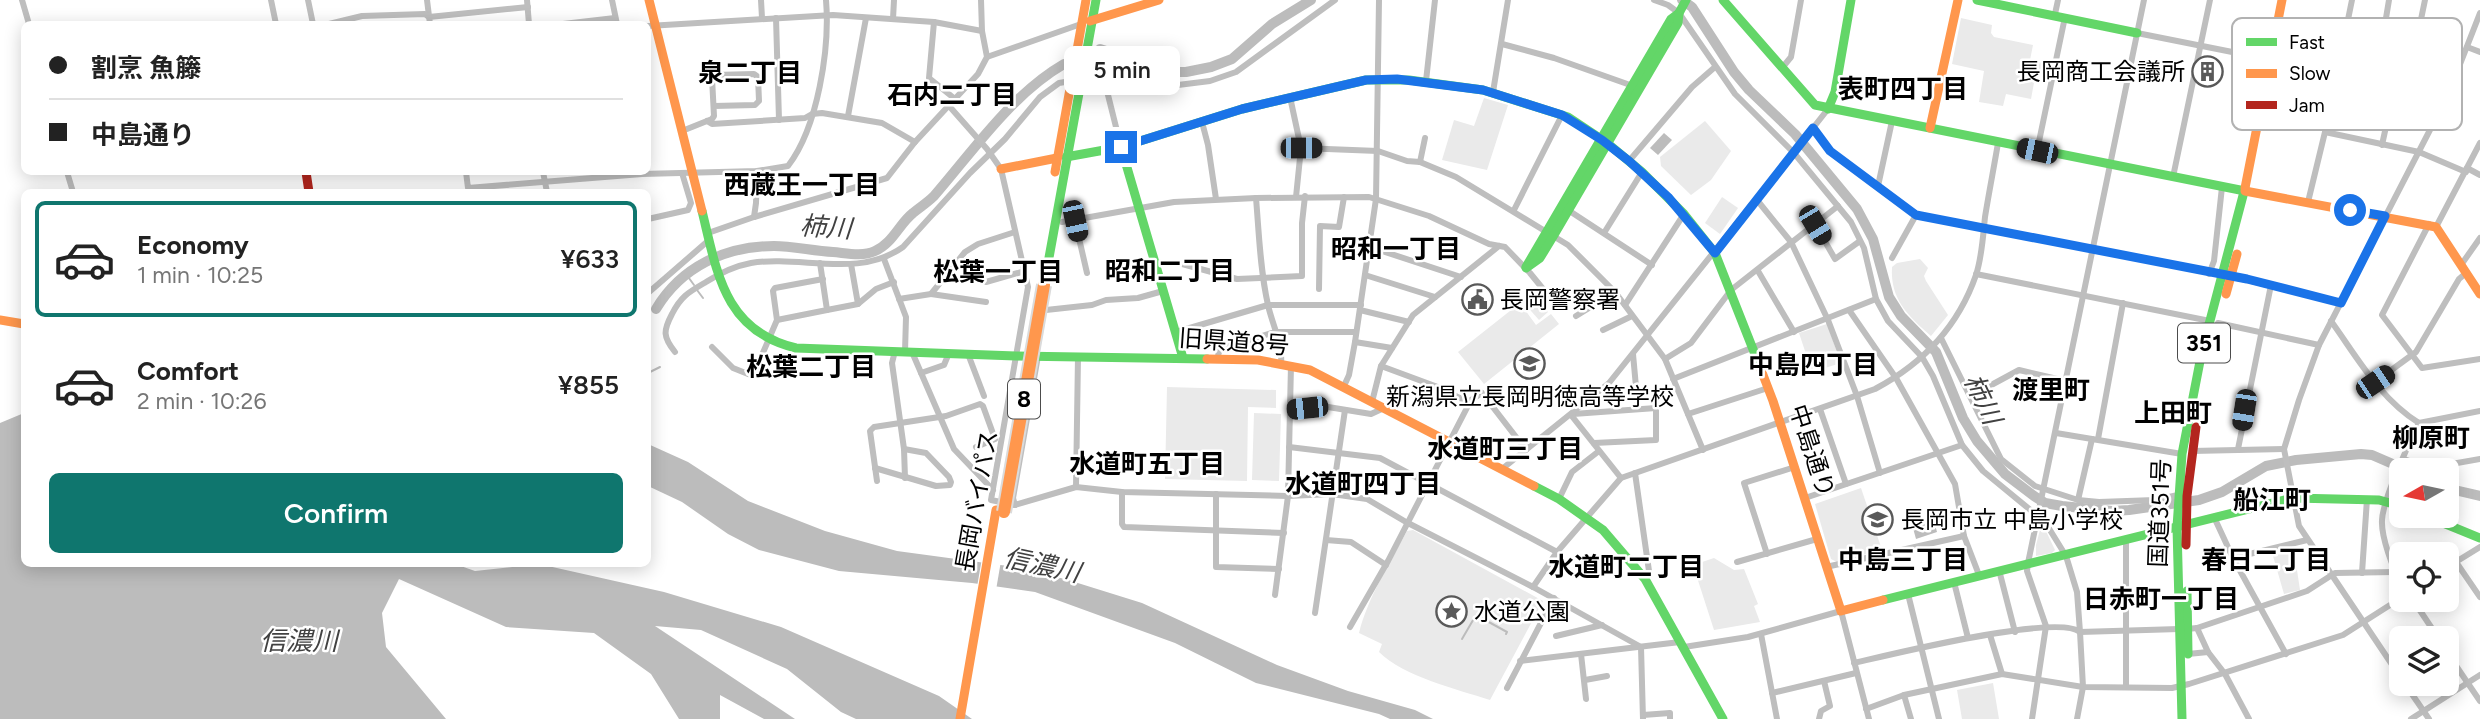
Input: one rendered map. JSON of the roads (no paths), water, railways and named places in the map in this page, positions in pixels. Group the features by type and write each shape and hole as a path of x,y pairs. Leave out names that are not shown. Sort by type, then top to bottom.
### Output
{"main road":[{"path":"649,0 652,26 682,131 688,173 709,239"},
{"name":"長岡バイパス","path":"1062,157 1086,57 1086,0"},
{"name":"長岡バイパス","path":"960,719 997,529 1005,509 1062,157 1071,81 1087,22 1096,0"},
{"path":"1087,22 1159,0"},
{"path":"1723,0 1815,105 1828,110 2108,165 2432,226 2479,293"},
{"path":"1828,110 1835,92 1851,0"},
{"path":"1930,128 1958,0"},
{"path":"1977,0 2137,33"},
{"name":"国道351号","path":"2280,18 2282,0"},
{"name":"国道351号","path":"2285,18 2290,0"},
{"path":"1526,268 1568,210 1633,86 1671,19 1682,7"},
{"path":"1551,233 1678,23 1682,7"},
{"name":"中島通り","path":"1001,169 1121,147 1290,97 1341,84 1377,79 1426,81 1493,92 1562,115 1605,141 1642,172 1684,214 1715,253 1781,423 1841,611"},
{"name":"国道351号","path":"2182,719 2188,629 2181,496 2221,275 2249,192 2261,130"},
{"path":"1121,147 1184,358"},
{"name":"旧県道8号","path":"709,239 717,273 733,309 749,326 767,339 796,348 1016,356 1217,359 1286,364 1310,369 1559,499 1587,517 1615,541 1645,579 1723,719"},
{"path":"0,320 21,324"},
{"path":"1841,611 2293,498 2389,502"},
{"path":"2455,528 2480,538"},
{"name":"長岡バイパス","path":"968,719 997,529"},
{"name":"国道351号","path":"2188,629 2185,685 2189,719"}],"street":[{"path":"22,0 28,21"},
{"path":"271,0 275,21"},
{"path":"308,0 312,21"},
{"path":"427,0 429,21"},
{"path":"612,0 616,21"},
{"path":"761,0 761,18"},
{"path":"651,173 757,171 788,166 817,106 828,17 826,0"},
{"path":"893,19 894,0"},
{"path":"981,0 982,32 987,57"},
{"path":"1086,57 1101,67 1170,86 1221,78 1236,72 1335,0"},
{"path":"1344,386 1349,375 1355,342 1376,199 1378,0"},
{"path":"1426,81 1434,0"},
{"path":"1493,92 1503,44 1508,0"},
{"path":"1654,0 1682,7 1715,67 1743,103 1796,150 1851,222 1860,241 1875,299 1888,321 1924,356 1962,445 1983,471 2037,515 2053,533 2066,556 2077,592 2083,687 2077,719"},
{"path":"1782,68 1791,57 1801,0"},
{"path":"2037,151 2060,16 2058,0"},
{"path":"2032,719 2046,626 2027,570 2144,0"},
{"path":"2173,177 2210,0"},
{"path":"2349,18 2352,0"},
{"path":"2386,18 2389,0"},
{"path":"2421,18 2425,0"},
{"path":"429,21 527,4"},
{"path":"2462,60 2480,13"},
{"path":"341,21 362,16 425,14 429,21"},
{"path":"652,26 833,15 934,22 982,32"},
{"path":"776,18 779,120"},
{"path":"848,116 866,18"},
{"path":"934,22 929,78 955,99"},
{"path":"651,290 709,239 754,216 887,178 915,142 972,82 987,57 1087,22"},
{"path":"2137,33 2232,50"},
{"path":"1503,44 1565,61 1633,86"},
{"path":"2467,47 2480,51"},
{"path":"1101,67 1121,147"},
{"path":"1629,161 1692,87 1715,67"},
{"path":"682,131 714,116 712,78 715,75 754,74 758,77 759,101 755,105 714,106"},
{"path":"675,352 666,342 664,331 679,300 717,273 758,262 851,264 884,259 903,247 988,151 1005,139 1040,97 1059,83 1071,81"},
{"path":"1290,97 1301,148 1296,197"},
{"path":"950,107 1001,169 1028,287 991,500 1005,509 1076,487 1122,492 1288,496 1332,494 1367,499 1641,647"},
{"path":"1502,469 1609,383 1828,110"},
{"path":"707,121 712,124 779,120 805,118 812,114 848,116 882,123 915,142"},
{"path":"1514,210 1562,115"},
{"path":"1878,186 1892,121"},
{"path":"1202,122 1216,199"},
{"path":"1813,128 1830,151 1916,215 2271,285 2341,303"},
{"path":"2382,145 2385,130"},
{"path":"2389,660 2299,526 2284,452 2298,400 2319,345 2430,130"},
{"path":"2308,202 2325,132 2419,152 2480,175"},
{"path":"1420,162 1425,138"},
{"path":"1533,587 1557,552 1621,478 1857,396 1896,378 1924,356 1957,315 1976,274 1998,143"},
{"path":"2480,144 2382,315 2424,369 2480,359"},
{"path":"1301,148 1378,151 1407,161 1420,162 1455,177 1551,233 1586,261 1615,292 1665,359 1703,450"},
{"path":"754,216 757,171"},
{"path":"1604,233 1642,172"},
{"path":"651,218 688,210 691,203 688,173"},
{"path":"466,175 468,188 623,175"},
{"path":"543,175 546,189"},
{"path":"2221,275 2214,261 2222,187"},
{"path":"1156,264 1169,261 1237,279 1302,276 1305,197"},
{"path":"1319,289 1320,226 1339,227 1344,197"},
{"path":"1062,222 1138,207 1216,199 1369,197 1429,216 1489,244 1505,247 1552,300"},
{"path":"1256,198 1263,279 1275,332 1286,364 1291,410 1288,496 1275,595"},
{"path":"1757,200 1791,242 1828,320 1857,396 1880,473"},
{"path":"1665,359 1691,343 1731,290 1838,206"},
{"path":"1568,210 1652,265"},
{"path":"1625,305 1684,214"},
{"path":"1892,258 1916,215"},
{"path":"1075,221 1087,273"},
{"path":"1815,225 1835,259 1860,241"},
{"path":"930,294 965,252 978,244 1015,232"},
{"path":"2375,382 2413,356 2442,310 2480,238"},
{"path":"1291,410 1322,406 1371,414 1378,405 1381,366 1409,321 1416,312 1499,246"},
{"path":"1370,247 1461,277"},
{"path":"884,259 906,317 904,352 921,373 957,454 993,490"},
{"path":"820,263 827,310"},
{"path":"851,264 858,303"},
{"path":"986,282 1025,271"},
{"path":"1758,271 1794,332"},
{"path":"1976,274 2319,345"},
{"path":"1365,275 1435,297"},
{"path":"712,347 733,368 752,376 777,320 773,291 775,288 823,279"},
{"path":"777,320 858,303 876,289 894,282"},
{"path":"2238,449 2271,285"},
{"path":"1046,310 1083,307 1163,291"},
{"path":"1576,316 1615,292"},
{"path":"899,299 930,294 986,302"},
{"path":"1673,379 1828,320 1875,299"},
{"path":"2078,500 2095,439 2123,303"},
{"path":"1176,332 1268,305 1360,307 1409,321"},
{"path":"1849,310 1896,378 1955,484 1964,536 1979,575"},
{"path":"1603,330 1632,316"},
{"path":"2331,321 2397,408 2419,423 2480,411"},
{"path":"1217,359 1220,349 1275,332 1356,332"},
{"path":"1939,340 1971,396 2001,459 2035,486 2043,491 2078,500 2099,502 2136,502 2181,496"},
{"path":"1355,342 1392,348"},
{"path":"904,352 892,363 904,449 905,478"},
{"path":"921,373 944,365 949,353"},
{"path":"968,354 984,396"},
{"path":"1633,354 1638,409"},
{"path":"1005,509 1013,498 1038,356"},
{"path":"1076,487 1078,356"},
{"path":"1381,366 1435,386 1470,403"},
{"path":"1971,396 2019,370 2066,381"},
{"path":"1688,414 1768,388"},
{"path":"1350,627 1386,565 1470,403 1482,393 1526,450"},
{"path":"877,481 872,429 939,417 983,405 995,439 976,447"},
{"path":"1571,415 1577,412 1656,408 1656,440 1594,443"},
{"path":"1315,613 1345,410"},
{"path":"1820,410 1846,484"},
{"path":"1571,415 1621,478"},
{"path":"2404,458 2419,423"},
{"path":"2056,433 2187,453 2238,449 2284,452"},
{"path":"1805,498 1962,445"},
{"path":"1289,447 1380,458 1557,552"},
{"path":"875,468 936,486 950,485 951,482 926,453 904,449"},
{"path":"1559,499 1572,472 1599,451"},
{"path":"2459,463 2480,459"},
{"path":"1767,554 1744,483 1795,467"},
{"path":"1635,472 1649,571 1645,579"},
{"path":"1122,492 1124,527 1284,533"},
{"path":"2389,493 2382,523 2389,549"},
{"path":"1216,494 1216,566 1279,569"},
{"path":"2362,573 2367,499"},
{"path":"2214,517 2233,558 2286,653"},
{"path":"1826,567 1964,536"},
{"path":"1737,562 1817,539"},
{"path":"1326,540 1351,542 1386,565"},
{"path":"2233,558 2307,540"},
{"path":"2126,541 2126,687"},
{"path":"2459,560 2480,547"},
{"path":"2459,566 2480,597"},
{"path":"1999,570 2015,632"},
{"path":"1854,663 1921,646 2046,626 2074,627 2080,632 2188,629 2307,591 2331,575 2389,572"},
{"path":"1954,582 1968,638"},
{"path":"1908,594 1940,719"},
{"path":"1507,688 1554,598"},
{"path":"1866,709 1904,695 2002,674 2083,687 2172,688 2225,674 2350,632 2389,606"},
{"path":"1520,661 1641,647 1731,641 1841,611 1869,719"},
{"path":"1556,636 1602,624"},
{"path":"2188,629 2225,674 2249,719"},
{"path":"1761,634 1777,719"},
{"path":"1990,635 2002,674"},
{"path":"1641,647 1643,717 1670,713 1670,719"},
{"path":"2188,654 2208,652"},
{"path":"1581,654 1586,699"},
{"path":"2459,670 2480,701"},
{"path":"1772,693 1856,673"},
{"path":"2412,719 2480,675"},
{"path":"1584,680 1607,676"},
{"path":"1819,719 1821,711 1830,706 1824,681"},
{"path":"1904,695 1911,719"},
{"path":"2413,696 2429,719"}],"water":[{"path":"1664,133 1672,140 1658,155 1650,148"},
{"name":"信濃川","path":"21,414 21,567 464,567 475,571 512,567 552,567 664,592 781,627 939,696 972,719 856,719 841,712 787,669 701,630 655,626 795,719 764,719 720,695 720,719 679,719 651,674 594,633 506,627 399,579 382,613 386,647 446,719 0,719 0,423"},
{"path":"651,445 688,462 748,501 825,531 897,551 1008,566 1065,579 1142,603 1277,665 1348,691 1415,710 1433,719 1390,719 1256,683 1175,643 1035,592 972,583 839,571 759,550 728,534 682,502 651,487"},
{"path":"1934,521 1937,532 1916,539 1913,528"}],"waterway":[{"name":"柿川","path":"1100,49 1170,72 1211,67 1232,59 1272,24 1311,0"},
{"name":"柿川","path":"1682,0 1692,7 1734,72 1749,90 1795,134 1857,209 1873,239 1889,297 1901,316 1936,352 1963,418 1977,441 2005,474 2034,496 2045,503 2062,506 2129,510 2199,500 2222,492 2266,466 2296,460 2361,454 2372,455 2389,462"},
{"name":"柿川","path":"656,309 666,294 691,271 738,250 781,246 859,254 881,248 908,217 934,196 1010,107 1045,76 1064,64"},
{"path":"686,274 694,285"},
{"path":"697,290 703,298"},
{"path":"651,372 660,367"},
{"name":"柿川","path":"2459,491 2480,496"},
{"path":"1462,639 1476,615 1507,632 1506,634"}],"place":[{"name":"長岡商工会議所","path":"2208,72"},
{"name":"長岡警察署","path":"1477,300"},
{"name":"新潟県立長岡明徳高等学校","path":"1530,363"},
{"name":"長岡市立 中島小学校","path":"1878,520"},
{"name":"水道公園","path":"1451,612"}],"district":[{"name":"泉二丁目","path":"750,73"},
{"name":"表町四丁目","path":"1903,89"},
{"name":"石内二丁目","path":"952,95"},
{"name":"西蔵王一丁目","path":"802,185"},
{"name":"昭和一丁目","path":"1396,249"},
{"name":"昭和二丁目","path":"1170,271"},
{"name":"松葉一丁目","path":"998,272"},
{"name":"中島四丁目","path":"1813,365"},
{"name":"松葉二丁目","path":"811,367"},
{"name":"渡里町","path":"2051,390"},
{"name":"上田町","path":"2173,413"},
{"name":"柳原町","path":"2431,438"},
{"name":"水道町三丁目","path":"1505,449"},
{"name":"水道町五丁目","path":"1147,464"},
{"name":"水道町四丁目","path":"1363,484"},
{"name":"船江町","path":"2272,500"},
{"name":"中島三丁目","path":"1903,560"},
{"name":"春日二丁目","path":"2266,560"},
{"name":"水道町二丁目","path":"1626,567"},
{"name":"日赤町一丁目","path":"2161,599"}]}
